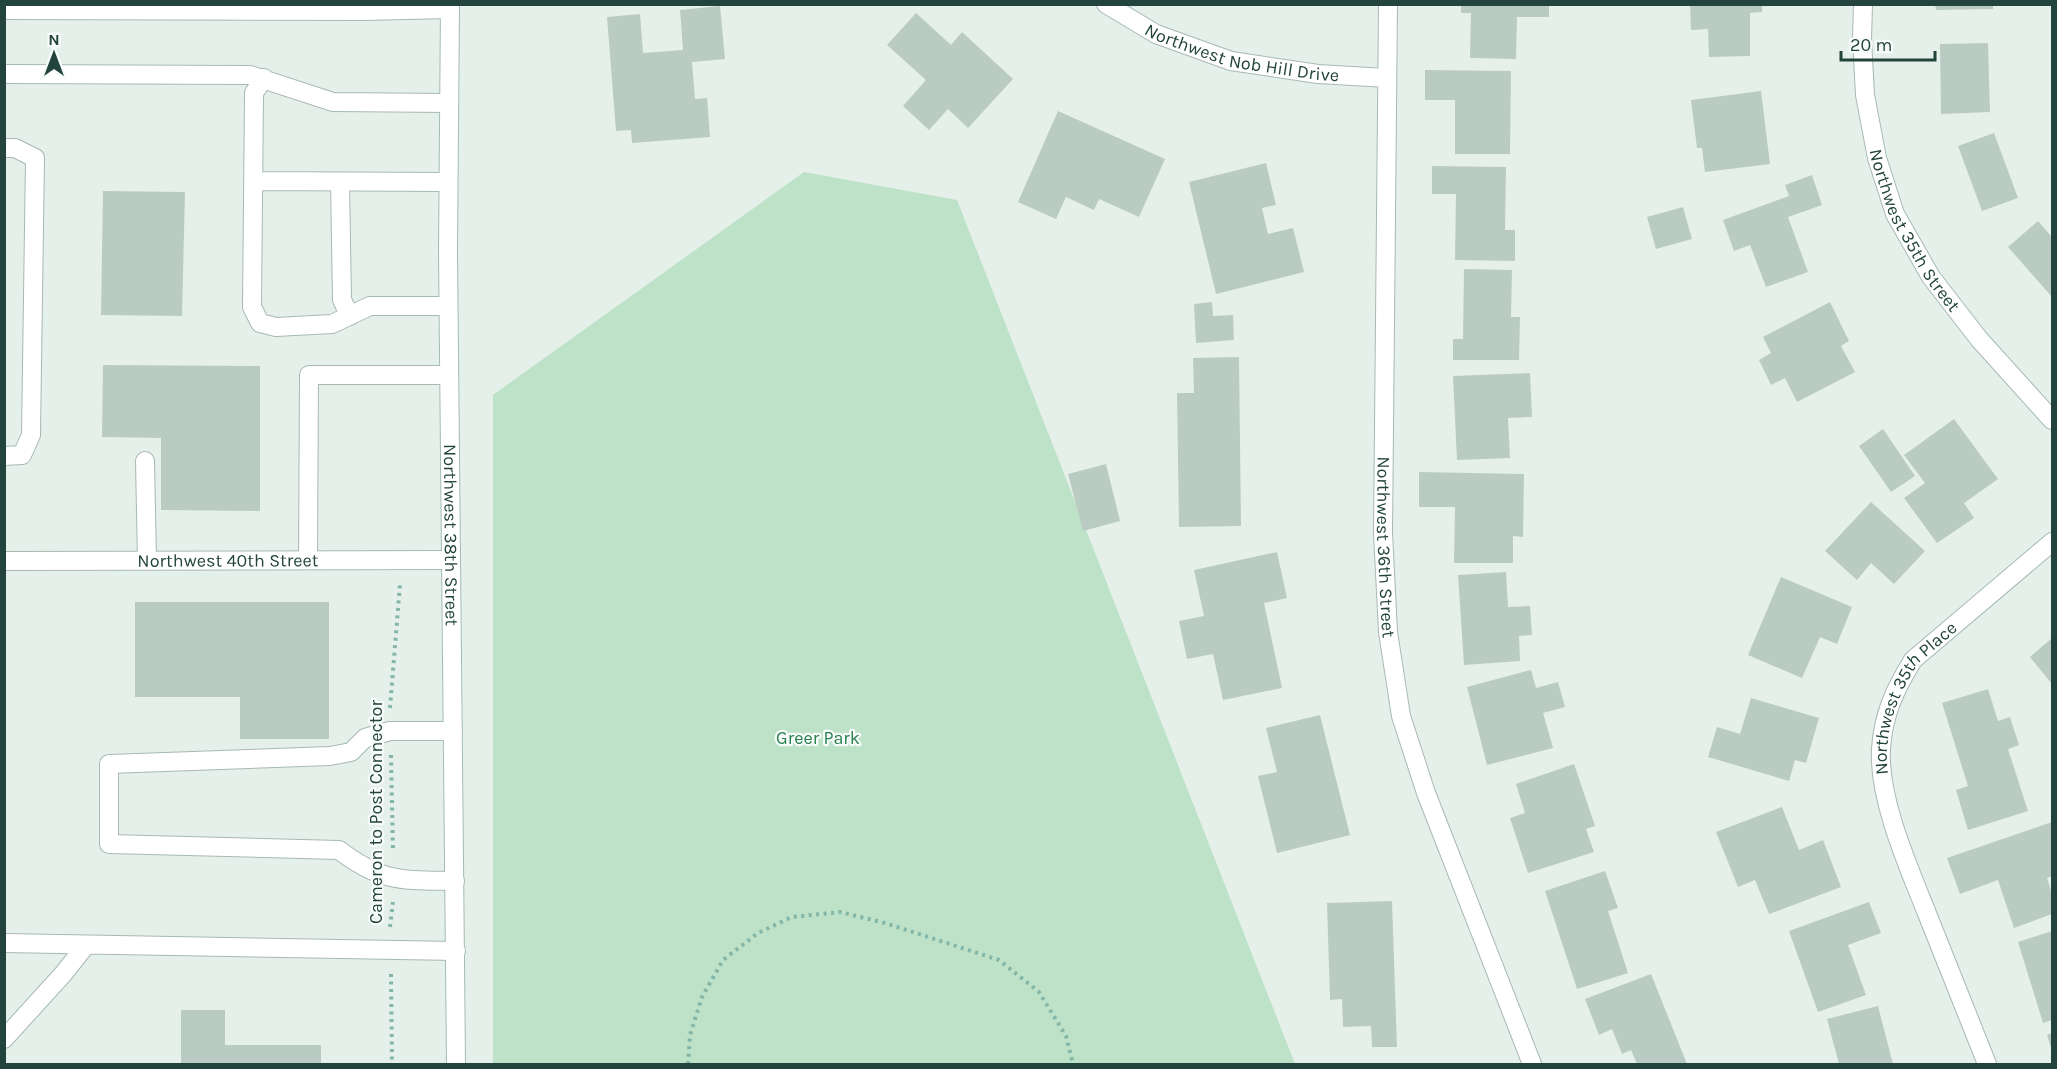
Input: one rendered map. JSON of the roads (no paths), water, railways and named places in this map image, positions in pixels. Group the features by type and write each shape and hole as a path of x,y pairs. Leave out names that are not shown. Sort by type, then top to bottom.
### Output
{"street":[{"name":"Northwest Nob Hill Drive","path":"1106,4 1156,34 1231,61 1318,74 1387,78"},
{"name":"Northwest 36th Street","path":"1388,4 1383,533 1390,642 1401,716 1426,793 1532,1065"},
{"name":"Northwest 35th Street","path":"1863,4 1865,95 1878,158 1895,214 1931,277 1979,339 2052,420"},
{"path":"4,10 450,7"},
{"name":"Northwest 38th Street","path":"450,7 448,306 456,1065"},
{"path":"4,74 218,73 250,75 333,102 449,102"},
{"path":"264,78 254,93 252,307 260,323 276,327 332,324 370,306 448,306"},
{"path":"4,148 15,148 35,158 31,435 22,455 4,456"},
{"path":"254,181 448,182"},
{"path":"340,182 342,300 350,316"},
{"path":"308,560 309,375 449,375"},
{"path":"145,462 147,560"},
{"name":"Northwest 35th Place","path":"1987,1065 1895,828 1884,789 1881,761 1884,718 1900,681 1913,660 2052,542"},
{"name":"Northwest 40th Street","path":"4,561 451,560"},
{"path":"453,731 390,731 365,738 351,752 330,756 110,764 109,844 339,850 359,866 382,876 408,880 455,881"},
{"path":"4,943 456,951"},
{"path":"4,1039 64,973 86,945"}],"park label":[{"name":"Greer Park","path":"818,738"}]}
